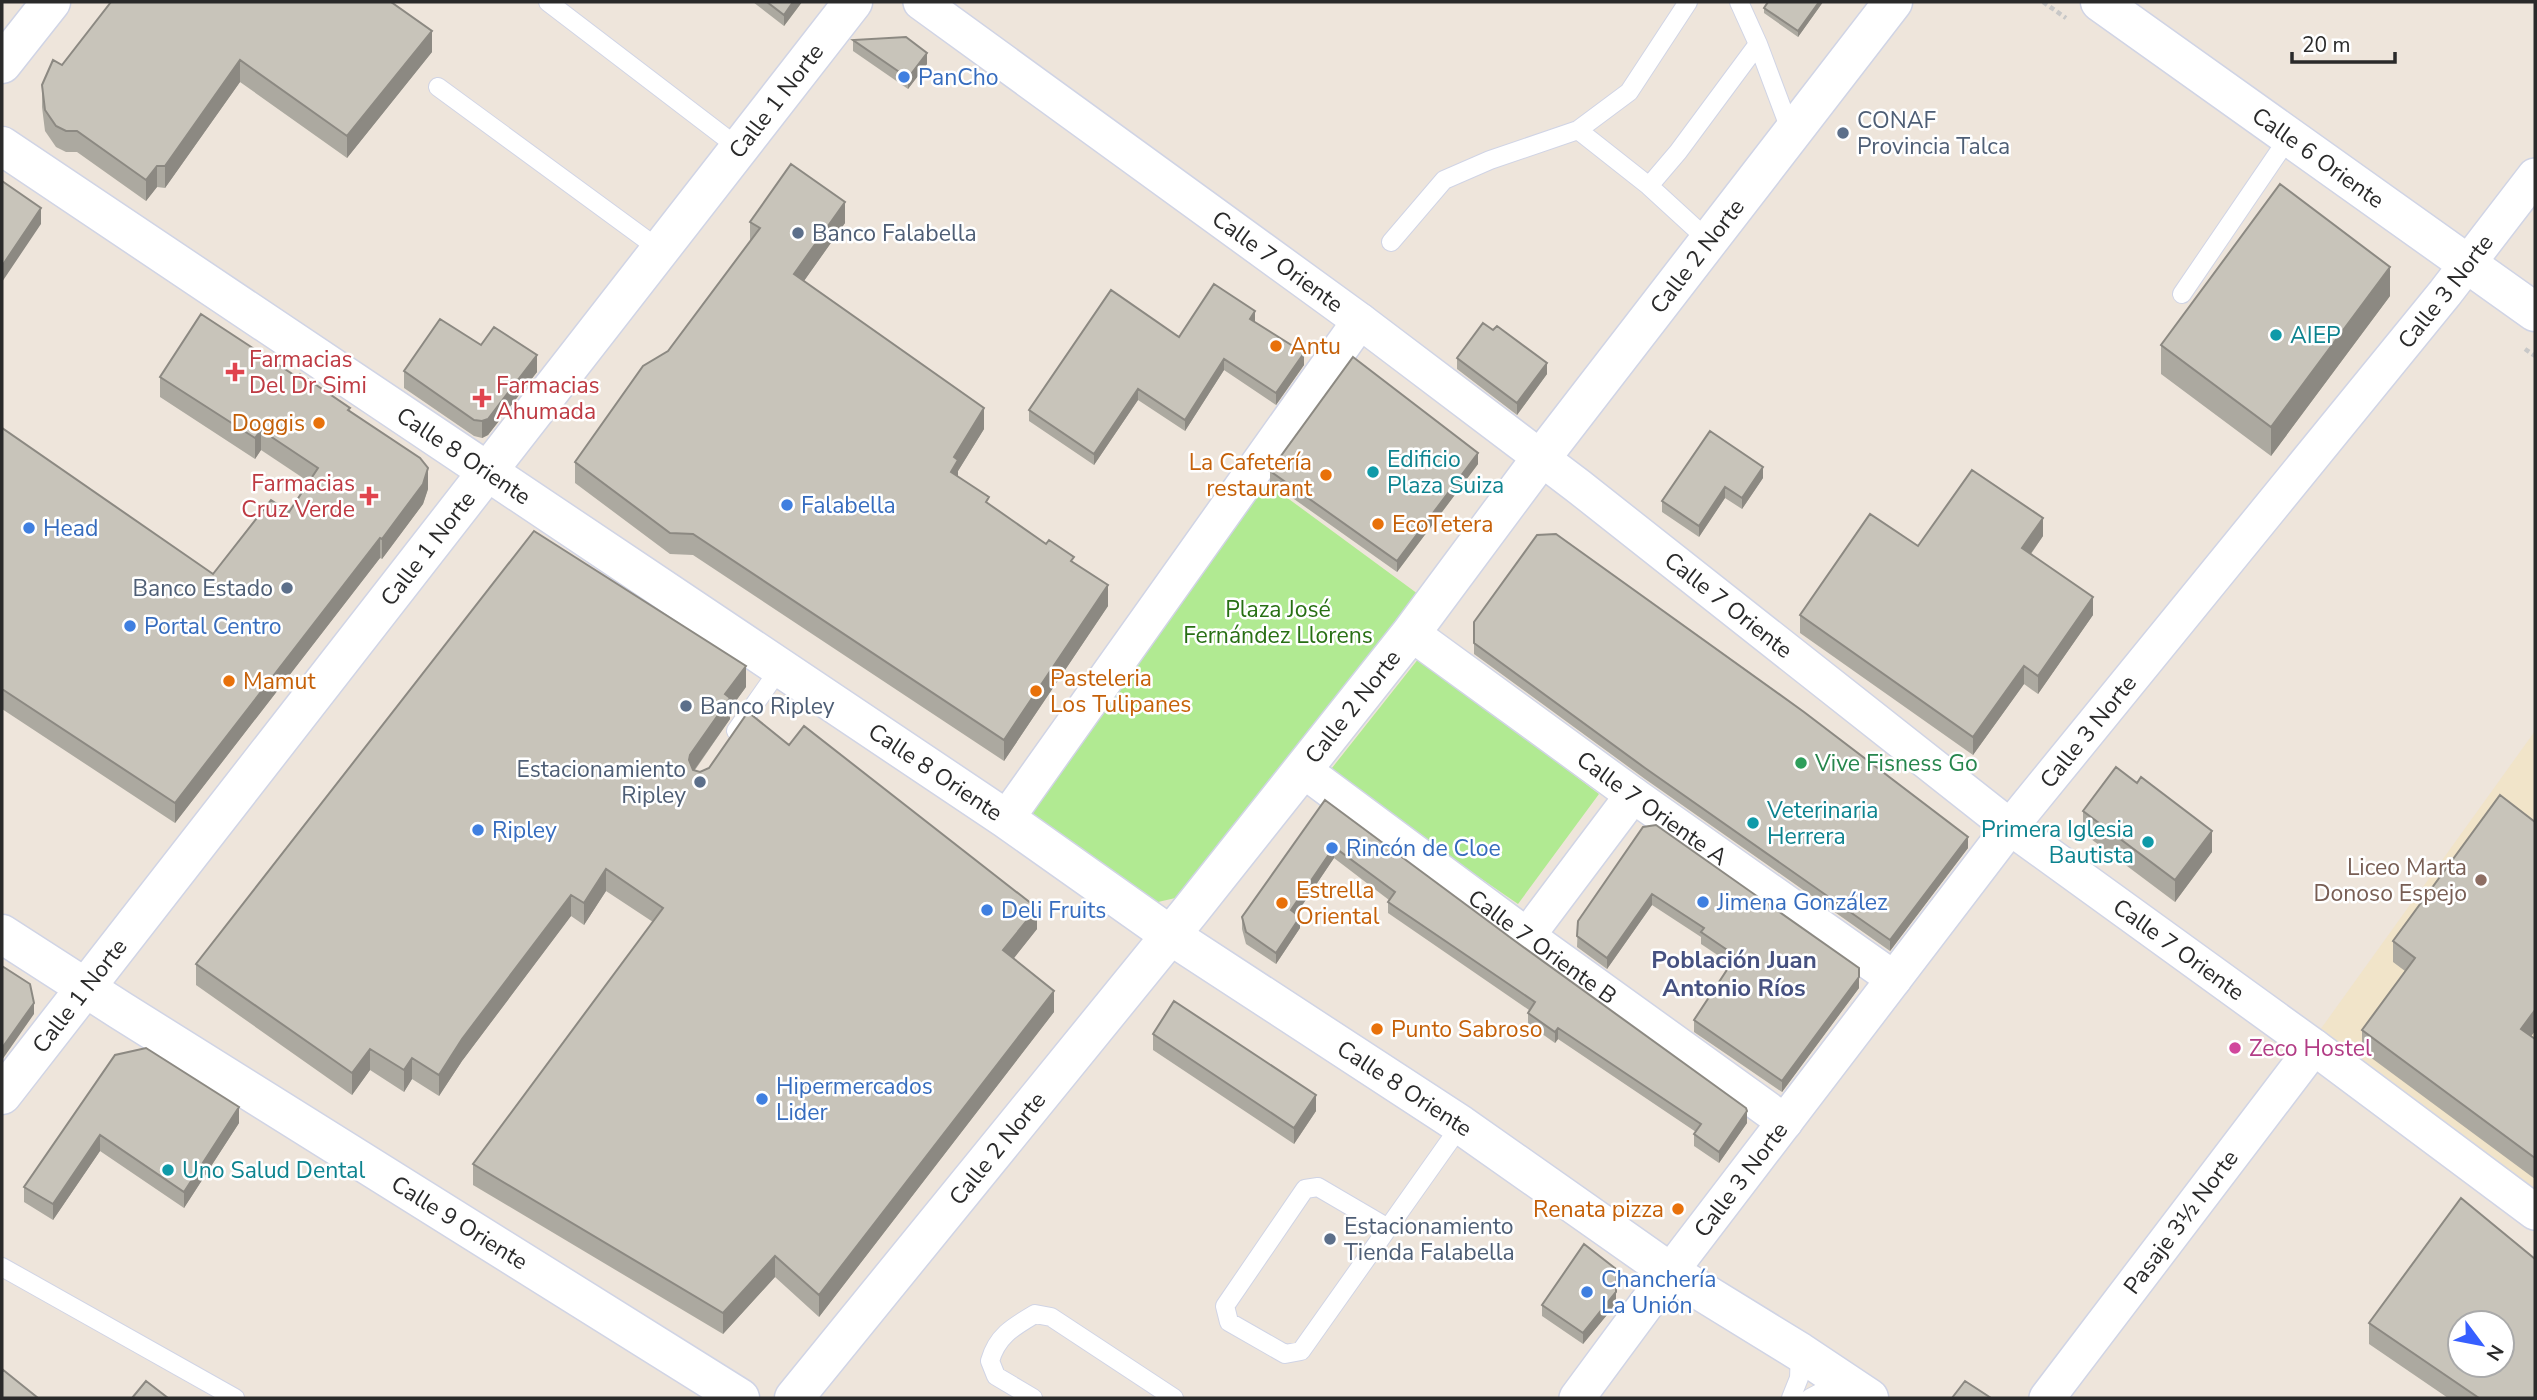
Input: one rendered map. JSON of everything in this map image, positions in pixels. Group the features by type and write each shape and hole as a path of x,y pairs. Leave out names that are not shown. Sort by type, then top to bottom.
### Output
{"street":[{"path":"2,64 51,2"},
{"name":"Calle 1 Norte","path":"2,1095 853,2"},
{"name":"Calle 7 Oriente","path":"921,2 1360,321 1541,458 2010,827 2314,1047 2535,1212"},
{"name":"Calle 2 Norte","path":"794,1398 1170,935 1411,632 1541,458 1893,2"},
{"name":"Calle 6 Oriente","path":"2100,2 2535,312"},
{"name":"Calle 8 Oriente","path":"2,146 1006,819 1170,935 1461,1125 1670,1272 1858,1391"},
{"name":"Calle 3 Norte","path":"1577,1398 2010,827 2468,264 2535,176"},
{"path":"1006,819 1360,321"},
{"name":"Calle 7 Oriente A","path":"1411,632 1894,979"},
{"name":"Calle 7 Oriente B","path":"1302,769 1785,1122"},
{"path":"1527,936 1633,794"},
{"name":"Calle 9 Oriente","path":"2,934 740,1398"},
{"name":"Pasaje 3½ Norte","path":"2047,1398 2314,1047"}],"lane":[{"path":"548,2 739,148"},
{"path":"1391,242 1444,180 1490,160 1578,130 1629,92 1688,2"},
{"path":"1739,2 1791,132"},
{"path":"1649,186 1678,152 1758,44"},
{"path":"438,87 659,249"},
{"path":"1578,130 1649,186 1708,240"},
{"path":"2182,294 2289,137"},
{"path":"728,743 780,668"},
{"path":"1388,1228 1318,1187 1305,1189 1224,1306 1228,1322 1285,1354 1301,1351 1461,1125"},
{"path":"2,1267 234,1398"},
{"path":"1033,1398 996,1376 990,1361 994,1347 1004,1334 1035,1314 1051,1317 1174,1398"},
{"path":"1791,1398 1799,1378 1800,1352"},
{"path":"1810,1398 1827,1389 1858,1391"}],"shaded area":[{"name":"Liceo Marta Donoso Espejo","path":"2535,731 2535,1191 2320,1030"}],"green space":[{"name":"Plaza José Fernández Llorens","path":"1263,480 1418,594 1184,896 1158,902 1026,820"},
{"path":"1419,658 1599,794 1518,904 1328,773"}],"building":[{"path":"111,2 391,2 432,31 347,136 240,60 165,166 157,166 146,180 77,131 66,131 56,126 45,110 42,85 53,60 62,65"},
{"path":"767,2 793,2 784,15"},
{"path":"1768,2 1819,2 1798,31 1764,8"},
{"path":"906,37 927,53 908,78 853,40"},
{"name":"Falabella","path":"791,164 845,202 794,274 984,408 954,457 958,460 951,472 989,497 986,502 1046,544 1049,540 1074,557 1071,561 1108,585 1004,740 693,534 670,533 575,462 643,366 668,351 760,228 750,222"},
{"path":"2,181 41,208 2,266"},
{"name":"AIEP","path":"2280,184 2390,267 2271,427 2161,345"},
{"path":"1214,284 1255,311 1250,319 1304,353 1276,393 1224,359 1185,420 1138,389 1094,454 1029,410 1111,290 1179,337"},
{"path":"201,314 297,377 300,374 420,458 428,468 423,484 382,539 380,538 175,803 2,689 2,428 213,574 271,500 289,512 318,468 261,430 255,438 160,377"},
{"path":"440,319 481,345 494,327 537,355 488,419 474,420 404,371"},
{"path":"1483,323 1493,330 1497,326 1547,363 1517,403 1457,358"},
{"name":"Edificio Plaza Suiza","path":"1353,357 1478,453 1397,561 1270,471"},
{"path":"1710,431 1763,467 1742,498 1725,487 1699,526 1662,501"},
{"path":"1972,470 2043,518 2022,548 2093,597 2038,676 2024,666 1973,737 1800,615 1870,514 1918,546"},
{"path":"534,531 746,666 725,694 730,698 690,755 693,770 700,772 709,768 748,712 789,745 804,726 1037,908 1003,950 1054,991 819,1295 775,1256 723,1313 473,1164 663,908 606,869 584,903 571,895 462,1039 439,1075 412,1058 404,1070 370,1049 352,1073 196,964"},
{"path":"1556,534 1804,712 1968,837 1890,940 1645,768 1474,643 1474,622 1537,535"},
{"name":"Primera Iglesia Bautista","path":"2116,767 2137,783 2141,777 2212,831 2175,880 2083,811"},
{"name":"Liceo Marta Donoso Espejo","path":"2500,795 2535,822 2535,1010 2521,1029 2535,1039 2535,1158 2362,1030 2415,958 2393,941"},
{"path":"1325,800 1746,1108 1747,1111 1719,1152 1694,1134 1701,1124 1558,1028 1555,1032 1528,1013 1535,1002 1388,902 1395,892 1334,847 1291,910 1300,917 1276,953 1246,932 1242,917"},
{"path":"1656,825 1859,968 1859,977 1782,1081 1694,1020 1736,956 1701,932 1704,928 1652,894 1607,958 1577,936 1578,921 1643,827"},
{"path":"2,966 30,984 34,1003 2,1048"},
{"path":"1174,1001 1316,1095 1294,1128 1153,1034"},
{"name":"Uno Salud Dental","path":"146,1048 239,1107 184,1192 100,1135 53,1204 24,1187 115,1055"},
{"path":"2461,1198 2535,1259 2535,1398 2479,1398 2451,1379 2516,1379 2516,1309 2446,1309 2446,1376 2369,1323"},
{"name":"Chanchería La Unión","path":"1584,1244 1616,1269 1616,1292 1583,1333 1542,1305"},
{"path":"2,1369 38,1398 2,1398"},
{"path":"146,1381 168,1398 132,1398"},
{"path":"1965,1381 1991,1398 1952,1398"}],"place":[{"name":"PanCho","path":"904,77"},
{"name":"CONAF Provincia Talca","path":"1843,133"},
{"name":"Banco Falabella","path":"798,233"},
{"name":"AIEP","path":"2276,335"},
{"name":"Antu","path":"1276,346"},
{"name":"Farmacias Del Dr Simi","path":"235,372"},
{"name":"Farmacias Ahumada","path":"482,398"},
{"name":"Doggis","path":"319,423"},
{"name":"Edificio Plaza Suiza","path":"1373,472"},
{"name":"La Cafetería restaurant","path":"1326,475"},
{"name":"Farmacias Cruz Verde","path":"369,496"},
{"name":"Falabella","path":"787,505"},
{"name":"EcoTetera","path":"1378,524"},
{"name":"Head","path":"29,528"},
{"name":"Banco Estado","path":"287,588"},
{"name":"Portal Centro","path":"130,626"},
{"name":"Mamut","path":"229,681"},
{"name":"Pasteleria Los Tulipanes","path":"1036,691"},
{"name":"Banco Ripley","path":"686,706"},
{"name":"Vive Fisness Go","path":"1801,763"},
{"name":"Estacionamiento Ripley","path":"700,782"},
{"name":"Veterinaria Herrera","path":"1753,823"},
{"name":"Ripley","path":"478,830"},
{"name":"Primera Iglesia Bautista","path":"2148,842"},
{"name":"Rincón de Cloe","path":"1332,848"},
{"name":"Liceo Marta Donoso Espejo","path":"2481,880"},
{"name":"Jimena González","path":"1703,902"},
{"name":"Estrella Oriental","path":"1282,903"},
{"name":"Deli Fruits","path":"987,910"},
{"name":"Punto Sabroso","path":"1377,1029"},
{"name":"Zeco Hostel","path":"2235,1048"},
{"name":"Hipermercados Lider","path":"762,1099"},
{"name":"Uno Salud Dental","path":"168,1170"},
{"name":"Renata pizza","path":"1678,1209"},
{"name":"Estacionamiento Tienda Falabella","path":"1330,1239"},
{"name":"Chanchería La Unión","path":"1587,1292"}],"district":[{"name":"Población Juan Antonio Ríos","path":"1734,974"}]}
